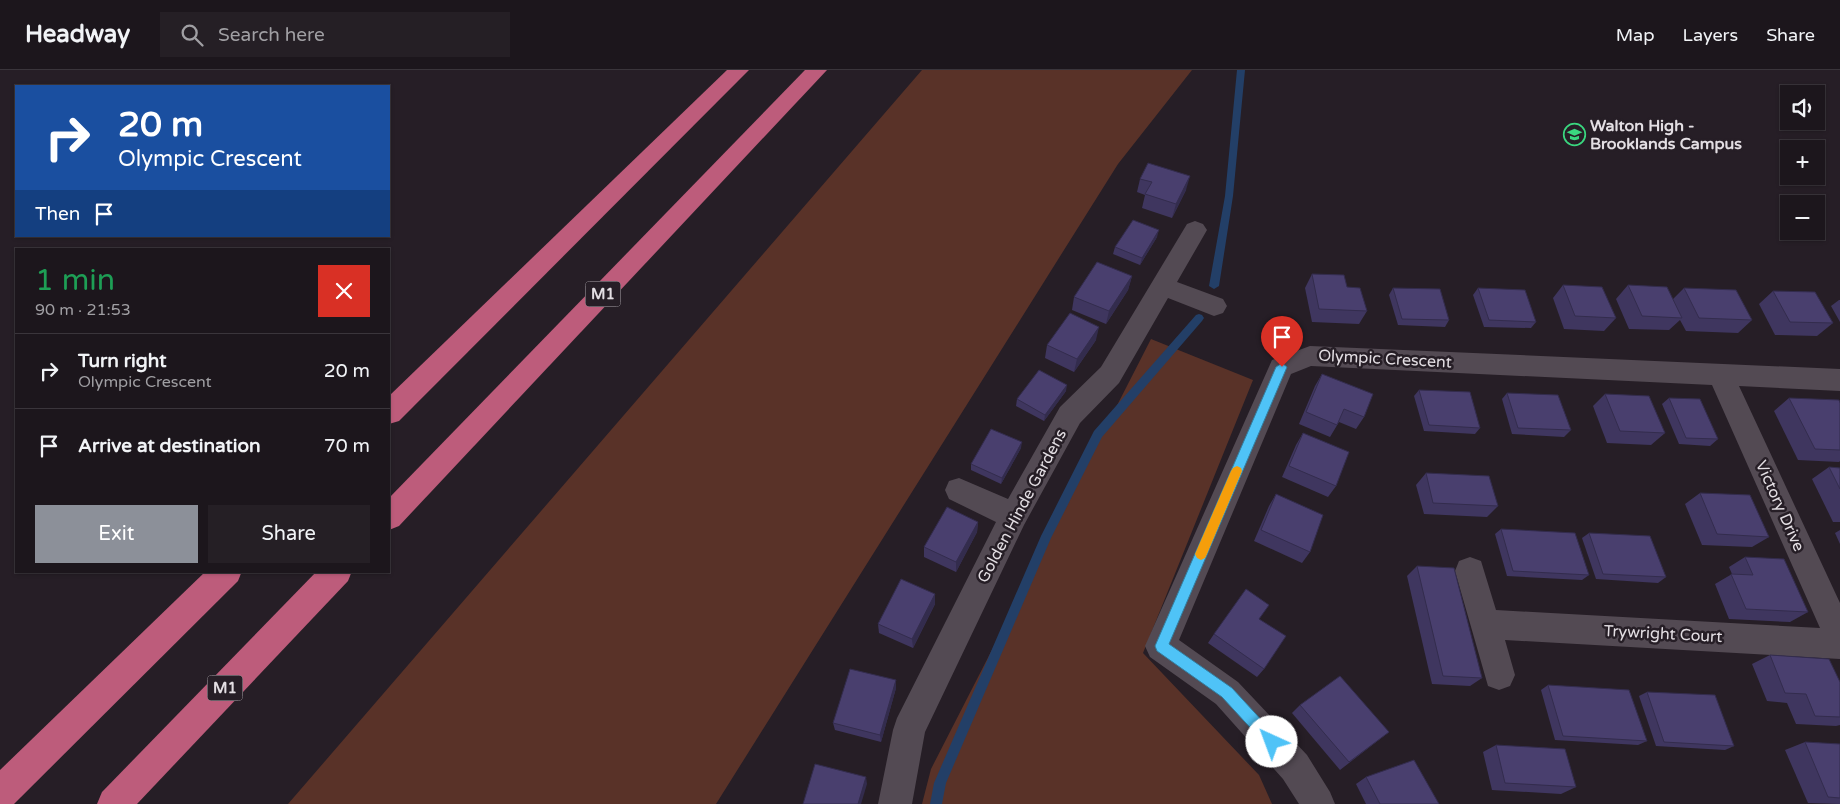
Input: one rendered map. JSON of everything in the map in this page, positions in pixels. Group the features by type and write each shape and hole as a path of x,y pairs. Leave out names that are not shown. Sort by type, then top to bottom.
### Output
{"highway":[{"path":"390,412 739,70"},
{"name":"M1","path":"390,516 817,70"},
{"path":"0,794 225,573"},
{"name":"M1","path":"114,804 335,573"}],"street":[{"name":"Golden Hinde Gardens","path":"895,804 909,730 1014,516 1070,415 1110,375 1195,230"},
{"path":"1162,286 1214,306"},
{"name":"Olympic Crescent","path":"1318,804 1295,767 1227,693 1161,646 1282,367 1310,356 1840,380"},
{"name":"Victory Drive","path":"1720,374 1840,638"},
{"path":"960,490 1014,516"},
{"path":"1470,572 1486,624 1498,675"},
{"name":"Trywright Court","path":"1486,624 1840,644"}],"shaded area":[{"path":"922,70 1192,70 1118,164 716,804 288,804"},
{"path":"1151,339 1253,380 1143,653 1259,775 1272,804 922,804 931,769"}],"building":[{"path":"1148,163 1190,176 1176,204 1145,194 1152,182 1140,179"},
{"path":"1133,220 1159,230 1142,258 1115,247"},
{"path":"1097,262 1132,276 1109,311 1074,297"},
{"path":"1312,274 1344,275 1347,287 1360,288 1367,311 1319,309"},
{"path":"1563,285 1602,287 1616,318 1575,316"},
{"path":"1628,285 1667,287 1682,318 1642,316"},
{"path":"1393,288 1440,289 1449,320 1402,319"},
{"path":"1478,288 1525,290 1536,322 1489,320"},
{"path":"1684,288 1736,290 1752,320 1699,318"},
{"path":"1773,291 1815,292 1833,323 1790,322"},
{"path":"1070,313 1099,327 1077,359 1047,345"},
{"path":"1039,370 1067,385 1045,415 1017,399"},
{"path":"1322,374 1373,394 1364,417 1344,409 1337,425 1306,412"},
{"path":"1419,390 1470,392 1480,428 1429,425"},
{"path":"1507,393 1558,395 1571,430 1518,428"},
{"path":"1605,394 1649,396 1665,433 1620,431"},
{"path":"1669,398 1700,399 1718,439 1686,438"},
{"path":"1789,398 1839,400 1840,450 1815,449"},
{"path":"991,429 1022,442 1002,478 971,464"},
{"path":"1303,433 1349,452 1336,486 1289,466"},
{"path":"1829,467 1840,468 1840,489"},
{"path":"1426,473 1489,476 1498,506 1433,503"},
{"path":"1700,493 1750,495 1769,537 1717,534"},
{"path":"1276,494 1323,515 1310,552 1261,530"},
{"path":"947,507 978,522 956,562 924,547"},
{"path":"1501,529 1575,533 1589,575 1513,571"},
{"path":"1589,533 1650,536 1666,577 1603,574"},
{"path":"1745,557 1784,559 1808,612 1746,609 1731,574 1753,575"},
{"path":"1417,566 1454,568 1482,678 1443,676"},
{"path":"901,579 935,594 912,639 878,624"},
{"path":"1246,589 1269,605 1259,619 1286,636 1264,669 1214,634"},
{"path":"1770,655 1829,659 1840,682 1840,717 1815,716 1806,694 1785,693"},
{"path":"850,669 896,680 880,735 833,723"},
{"path":"1340,676 1389,732 1349,762 1300,705"},
{"path":"1548,685 1629,690 1647,741 1563,736"},
{"path":"1647,692 1715,695 1734,746 1664,742"},
{"path":"1805,742 1840,744 1840,798 1828,797"},
{"path":"1496,745 1565,749 1576,787 1505,783"},
{"path":"1414,760 1439,804 1380,804 1366,777"},
{"path":"815,764 866,777 858,804 803,804"}],"waterway":[{"path":"1214,286 1229,196 1241,70"},
{"path":"936,804 940,783 1046,536 1098,434 1199,318"}],"slow traffic":[{"path":"1201,554 1237,471"}],"place":[{"name":"Walton High - Brooklands Campus","path":"1574,135"}],"route":[{"path":"1272,742 1227,693 1161,646 1282,367"}]}
